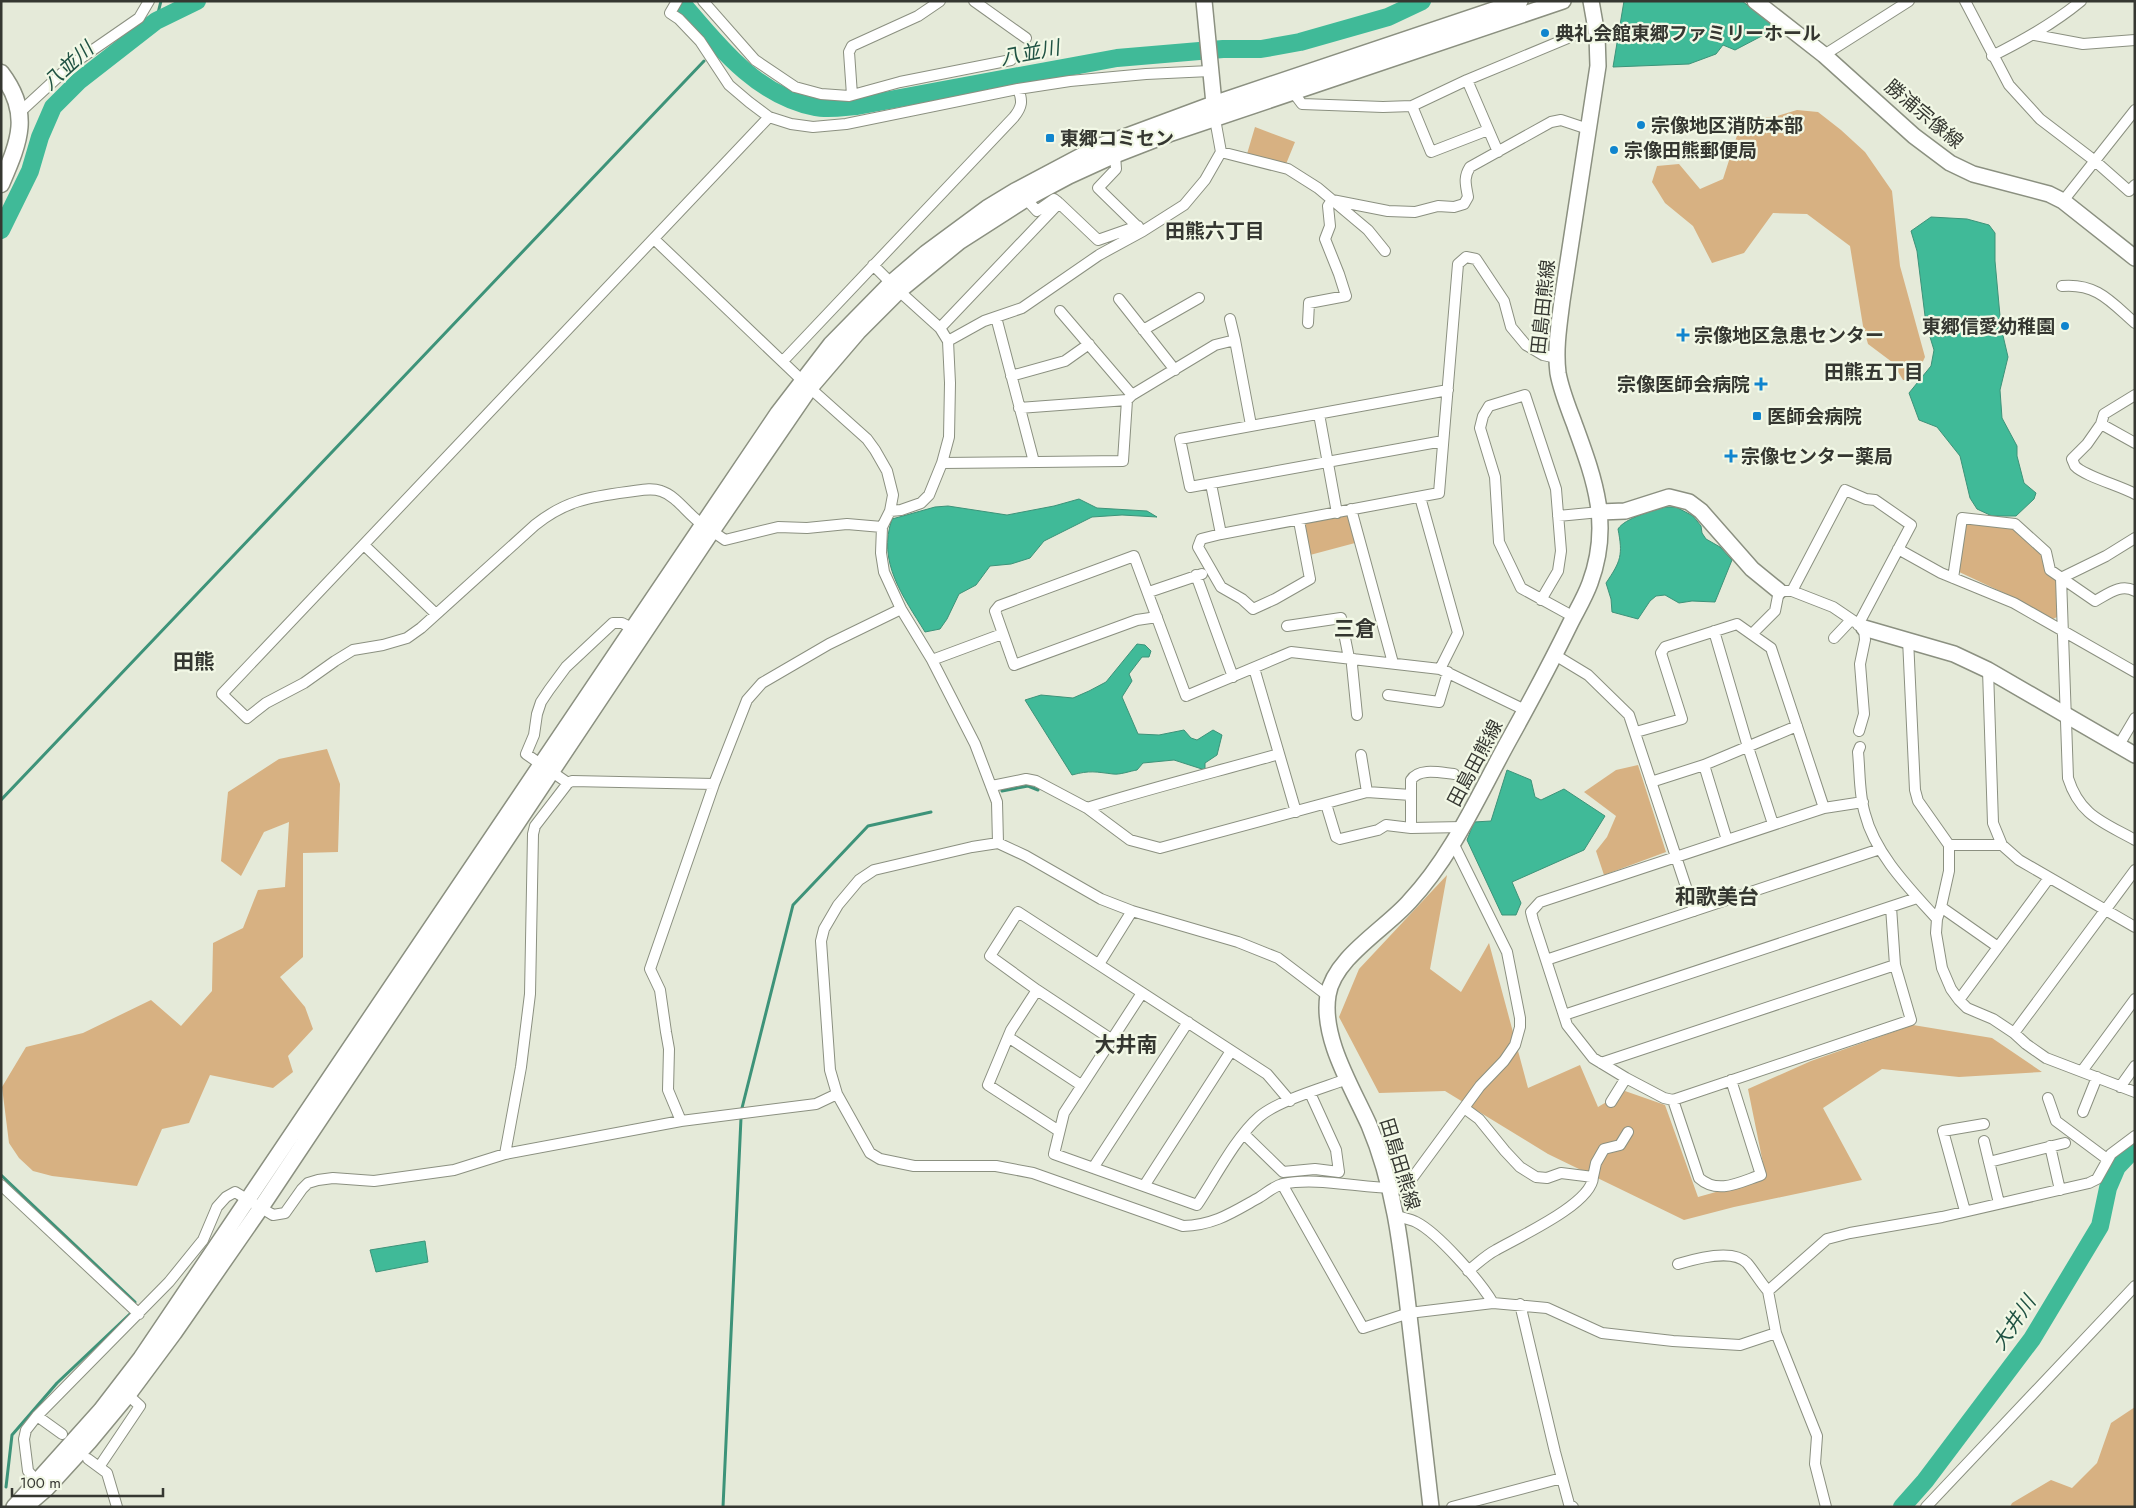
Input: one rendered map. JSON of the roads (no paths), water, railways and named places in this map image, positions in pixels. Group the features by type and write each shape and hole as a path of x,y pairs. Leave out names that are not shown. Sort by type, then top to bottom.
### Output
{"main road":[{"path":"1,73 13,91 20,112 18,142 1,184"}],"street":[{"path":"20,112 71,65 139,18 149,1"},
{"path":"703,1 755,60 778,78 795,87 821,94 852,95 900,82 1011,60"},
{"path":"852,95 849,52 852,46 918,16 940,1"},
{"path":"974,1 1026,38"},
{"path":"948,341 984,321 1022,308 1098,255 1184,205 1205,180 1221,152 1214,112 1204,1"},
{"path":"895,287 1026,198 1115,155 1214,112 1520,1"},
{"path":"25,1507 47,1488 128,1395 168,1342 254,1204 707,528 806,384 858,332 895,287 940,242 1015,191 1100,146 1214,112 1293,92 1563,1"},
{"name":"田島田熊線","path":"1431,1507 1397,1216 1368,1123 1347,1079 1332,1037 1328,1016 1328,996 1337,972 1349,956 1388,924 1411,901 1454,845 1555,655 1590,584 1595,567 1600,512 1592,474 1562,392 1557,358 1557,338 1562,301 1598,66 1597,34 1590,1"},
{"name":"勝浦宗像線","path":"1755,1 1824,56 1914,136 1950,163 1973,174 2032,188 2063,201 2135,258"},
{"path":"1824,56 1909,1"},
{"path":"1965,1 1992,56 2009,85 2040,119 2129,191 2135,185"},
{"path":"1992,56 2035,35 2060,19 2081,1"},
{"path":"676,4 670,13 679,19 700,41 729,85 769,117 791,124 813,127 846,124 1018,89 1070,81 1210,69"},
{"path":"1293,92 1302,104 1383,107 1412,106 1467,80 1580,33"},
{"path":"2035,35 2083,44 2135,40"},
{"path":"1467,80 1498,152"},
{"path":"783,361 1014,117 1021,108 1021,97 1018,89"},
{"path":"1412,106 1431,152 1488,130"},
{"path":"2063,201 2135,110"},
{"path":"769,117 222,694 247,718 266,703 304,683 353,650 384,645 407,638 534,525 552,512 584,498 650,489 660,491 670,495 691,516 725,540 778,527 807,528 847,524 882,527"},
{"path":"1332,200 1388,211 1415,212 1438,206 1454,208 1464,204 1468,197 1465,181 1470,167 1552,122 1561,120 1588,129"},
{"path":"1221,152 1288,169 1308,181 1368,230 1386,251"},
{"path":"1115,155 1116,169 1098,188 1140,229"},
{"path":"1026,198 1037,211 1054,199 1098,240 1140,229"},
{"path":"1308,323 1309,303 1346,296 1340,274 1325,239 1330,226 1328,206 1332,200"},
{"path":"940,328 1058,202"},
{"path":"654,239 806,384 867,439 887,471 894,495 890,511 882,527 881,553 884,572 901,609 932,660 975,744 992,786 996,802 998,843"},
{"path":"1299,521 1310,579 1253,609 1242,599 1221,586 1210,571 1198,547 1201,539 1221,534 1299,521 1350,509 1439,493 1458,264 1466,257 1476,259 1504,301 1511,328 1526,345 1543,355 1557,358"},
{"path":"873,265 940,328 948,341 950,383 949,437 942,463 929,495 921,503 901,510 890,511"},
{"path":"2062,286 2071,285 2096,290 2135,323"},
{"path":"1143,330 1199,298"},
{"path":"1119,299 1175,370"},
{"path":"942,463 1123,461 1130,397 1089,344 1060,311"},
{"path":"996,317 1034,462"},
{"path":"1230,319 1251,425"},
{"path":"1019,408 1130,397 1215,346 1235,340"},
{"path":"1011,376 1065,361 1089,344"},
{"path":"1443,441 1211,484 1190,486 1180,439 1448,390"},
{"path":"2135,395 2104,414 2087,444 2072,459 2075,466 2091,476 2122,486 2135,494"},
{"path":"1541,600 1558,571 1561,550 1556,489 1525,396 1488,406 1482,416 1480,428 1496,477 1499,542 1521,588 1541,600 1574,616"},
{"path":"1320,414 1337,513"},
{"path":"2100,424 2135,444"},
{"path":"1211,484 1221,534"},
{"path":"1752,634 1776,611 1785,591 1845,490 1866,499 1875,500 1911,525 1858,624 1834,638"},
{"path":"1388,695 1439,702 1444,670 1458,633 1420,497"},
{"path":"1558,516 1625,511 1669,498 1689,502 1701,511 1752,568 1785,591 1833,607 1858,624 1954,654 1988,670 2135,754"},
{"path":"1350,509 1392,663"},
{"path":"1953,578 1962,518 2015,524 2046,552 2050,570 2095,601 2120,588 2128,587 2135,591"},
{"path":"546,768 632,628 707,528"},
{"path":"2061,578 2106,556 2135,538"},
{"path":"364,545 436,614"},
{"path":"1898,549 1953,578 2014,603 2135,672"},
{"path":"1157,617 1137,620 1014,665 995,611 999,606 1134,556 1148,592 1186,696 1291,652 1444,670 1525,710"},
{"path":"1148,592 1210,571"},
{"path":"1196,575 1233,677"},
{"path":"2061,578 2068,778 2073,795 2082,807 2096,818 2135,840"},
{"path":"681,1121 668,1090 669,1049 660,990 650,969 714,784 747,700 762,682 829,644 901,609"},
{"path":"1287,626 1341,618 1351,658 1357,715"},
{"path":"568,783 526,754 534,735 537,714 548,690 566,668 613,623 622,623 632,628"},
{"path":"1636,732 1682,719 1661,653 1665,647 1737,624 1770,648 1824,808"},
{"path":"1858,624 1865,640 1860,664 1864,714 1859,731"},
{"path":"1714,631 1773,824"},
{"path":"932,660 1002,634"},
{"path":"1908,639 1915,790 1918,801 1949,845 1950,860 1942,907 1937,919 1936,934 1942,968 1951,989 1967,1008 1993,1019 2046,1058 2135,1092"},
{"path":"1555,655 1588,675 1629,715 1694,912"},
{"path":"1254,668 1296,812"},
{"path":"1988,670 1992,823 2002,845 2019,860 2135,927"},
{"path":"2119,745 2135,718"},
{"path":"1651,782 1704,765 1797,726"},
{"path":"1860,748 1858,752 1865,814 1880,849 1937,919"},
{"path":"1087,808 1148,789 1279,754"},
{"path":"1361,755 1367,792"},
{"path":"1704,765 1727,840"},
{"path":"1411,828 1411,780 1419,773 1454,774"},
{"path":"992,786 1026,779 1036,781 1087,808 1130,840 1160,848 1367,792 1411,795"},
{"path":"505,1154 521,1067 530,994 533,834 543,813 568,783 572,781 714,784"},
{"path":"1863,802 1824,808 1676,856 1540,902 1531,912 1567,1026 1593,1058 1664,1098 1673,1100 1911,1020 1895,965 1891,906"},
{"path":"1326,804 1336,837 1340,839 1378,830 1386,825 1411,828 1464,827"},
{"path":"1328,996 1278,958 1238,942 1132,911 1101,898 1026,856 998,843 972,847 874,870 859,880 838,904 824,929 821,941 830,1070 837,1094 870,1153 880,1159 914,1166 996,1166 1033,1173 1183,1226 1213,1222 1282,1184 1300,1181 1390,1189 1405,1188 1480,1086 1504,1061 1515,1045 1519,1036 1520,1018 1507,952 1454,845"},
{"path":"1949,845 2002,845"},
{"path":"1546,960 1880,849"},
{"path":"2014,1033 2135,870"},
{"path":"1959,1000 2049,878"},
{"path":"1564,1015 1918,898"},
{"path":"1942,907 1998,947"},
{"path":"1099,964 1132,911"},
{"path":"1111,1039 990,956 1018,912 1267,1074 1290,1100"},
{"path":"1601,1063 1895,965"},
{"path":"1037,990 1008,1037 988,1084 1059,1132"},
{"path":"1142,993 1064,1113 1054,1154 1197,1205 1244,1134 1259,1116 1290,1100 1347,1079"},
{"path":"2082,1071 2135,999"},
{"path":"1093,1168 1188,1022"},
{"path":"1008,1037 1081,1085"},
{"path":"1144,1186 1231,1051"},
{"path":"2120,1087 2135,1066"},
{"path":"1611,1102 1626,1078"},
{"path":"2083,1112 2097,1078"},
{"path":"1673,1100 1699,1178 1706,1184 1719,1188 1761,1175 1730,1080"},
{"path":"1244,1134 1283,1172 1314,1169 1339,1172 1336,1150 1310,1093"},
{"path":"38,1481 28,1471 24,1439 26,1430 37,1416 170,1282 203,1240 217,1207 226,1196 235,1192 273,1215 280,1215 285,1213 308,1183 318,1180 333,1178 374,1181 454,1170 505,1154 681,1121 816,1104 837,1094"},
{"path":"2048,1098 2056,1121 2107,1159"},
{"path":"1464,1108 1479,1118 1515,1162 1536,1177 1547,1178 1561,1173 1593,1177"},
{"path":"1965,1211 1943,1131 1984,1124"},
{"path":"1468,1271 1494,1251 1537,1228 1582,1198 1593,1184 1596,1163 1604,1149 1620,1145 1628,1132"},
{"path":"1768,1291 1827,1239 1999,1204 2089,1183 2097,1179 2111,1154 2135,1136"},
{"path":"1984,1141 1999,1204"},
{"path":"1989,1162 2065,1143"},
{"path":"2050,1146 2060,1190"},
{"path":"1282,1184 1363,1328 1409,1313 1493,1303 1547,1308 1602,1333 1620,1335 1740,1345 1776,1333"},
{"path":"1,1185 140,1314"},
{"path":"14,1507 101,1410 254,1204"},
{"path":"1397,1216 1416,1222 1448,1247 1493,1303"},
{"path":"1678,1264 1716,1255 1737,1258 1746,1261 1768,1291 1776,1333 1817,1436 1815,1464 1826,1507"},
{"path":"1926,1507 2135,1286"},
{"path":"1520,1304 1562,1478 1569,1504 1573,1507"},
{"path":"99,1466 140,1406 128,1395"},
{"path":"37,1416 62,1434"},
{"path":"88,1459 106,1473 117,1507"},
{"path":"1452,1507 1562,1478"}],"waterway":[{"path":"156,21 161,1"},
{"name":"八並川","path":"1,230 30,171 40,137 53,107 79,81 156,21 197,1"},
{"name":"八並川","path":"680,1 723,50 756,80 793,101 820,108 857,106 1117,58 1223,49 1261,49 1300,42 1388,17 1422,1"},
{"path":"1,800 704,61"},
{"path":"1002,791 1028,786 1038,790"},
{"path":"742,1108 793,905 868,826 931,812"},
{"path":"723,1507 741,1118"},
{"name":"大井川","path":"1902,1507 1925,1481 2032,1339 2100,1226 2108,1188 2117,1167 2135,1148"},
{"path":"1,1175 135,1302 131,1313 57,1383 12,1435 6,1487"}],"place":[{"name":"典礼会館東郷ファミリーホール","path":"1545,33"},
{"name":"宗像地区消防本部","path":"1641,125"},
{"name":"東郷コミセン","path":"1050,138"},
{"name":"宗像田熊郵便局","path":"1614,150"},
{"name":"東郷信愛幼稚園","path":"2065,326"},
{"name":"宗像地区急患センター","path":"1683,335"},
{"name":"宗像医師会病院","path":"1761,384"},
{"name":"医師会病院","path":"1757,416"},
{"name":"宗像センター薬局","path":"1731,456"}],"district":[{"name":"田熊六丁目","path":"1215,231"},
{"name":"田熊五丁目","path":"1874,372"},
{"name":"三倉","path":"1355,629"},
{"name":"田熊","path":"194,662"},
{"name":"和歌美台","path":"1717,897"},
{"name":"大井南","path":"1126,1045"}]}
